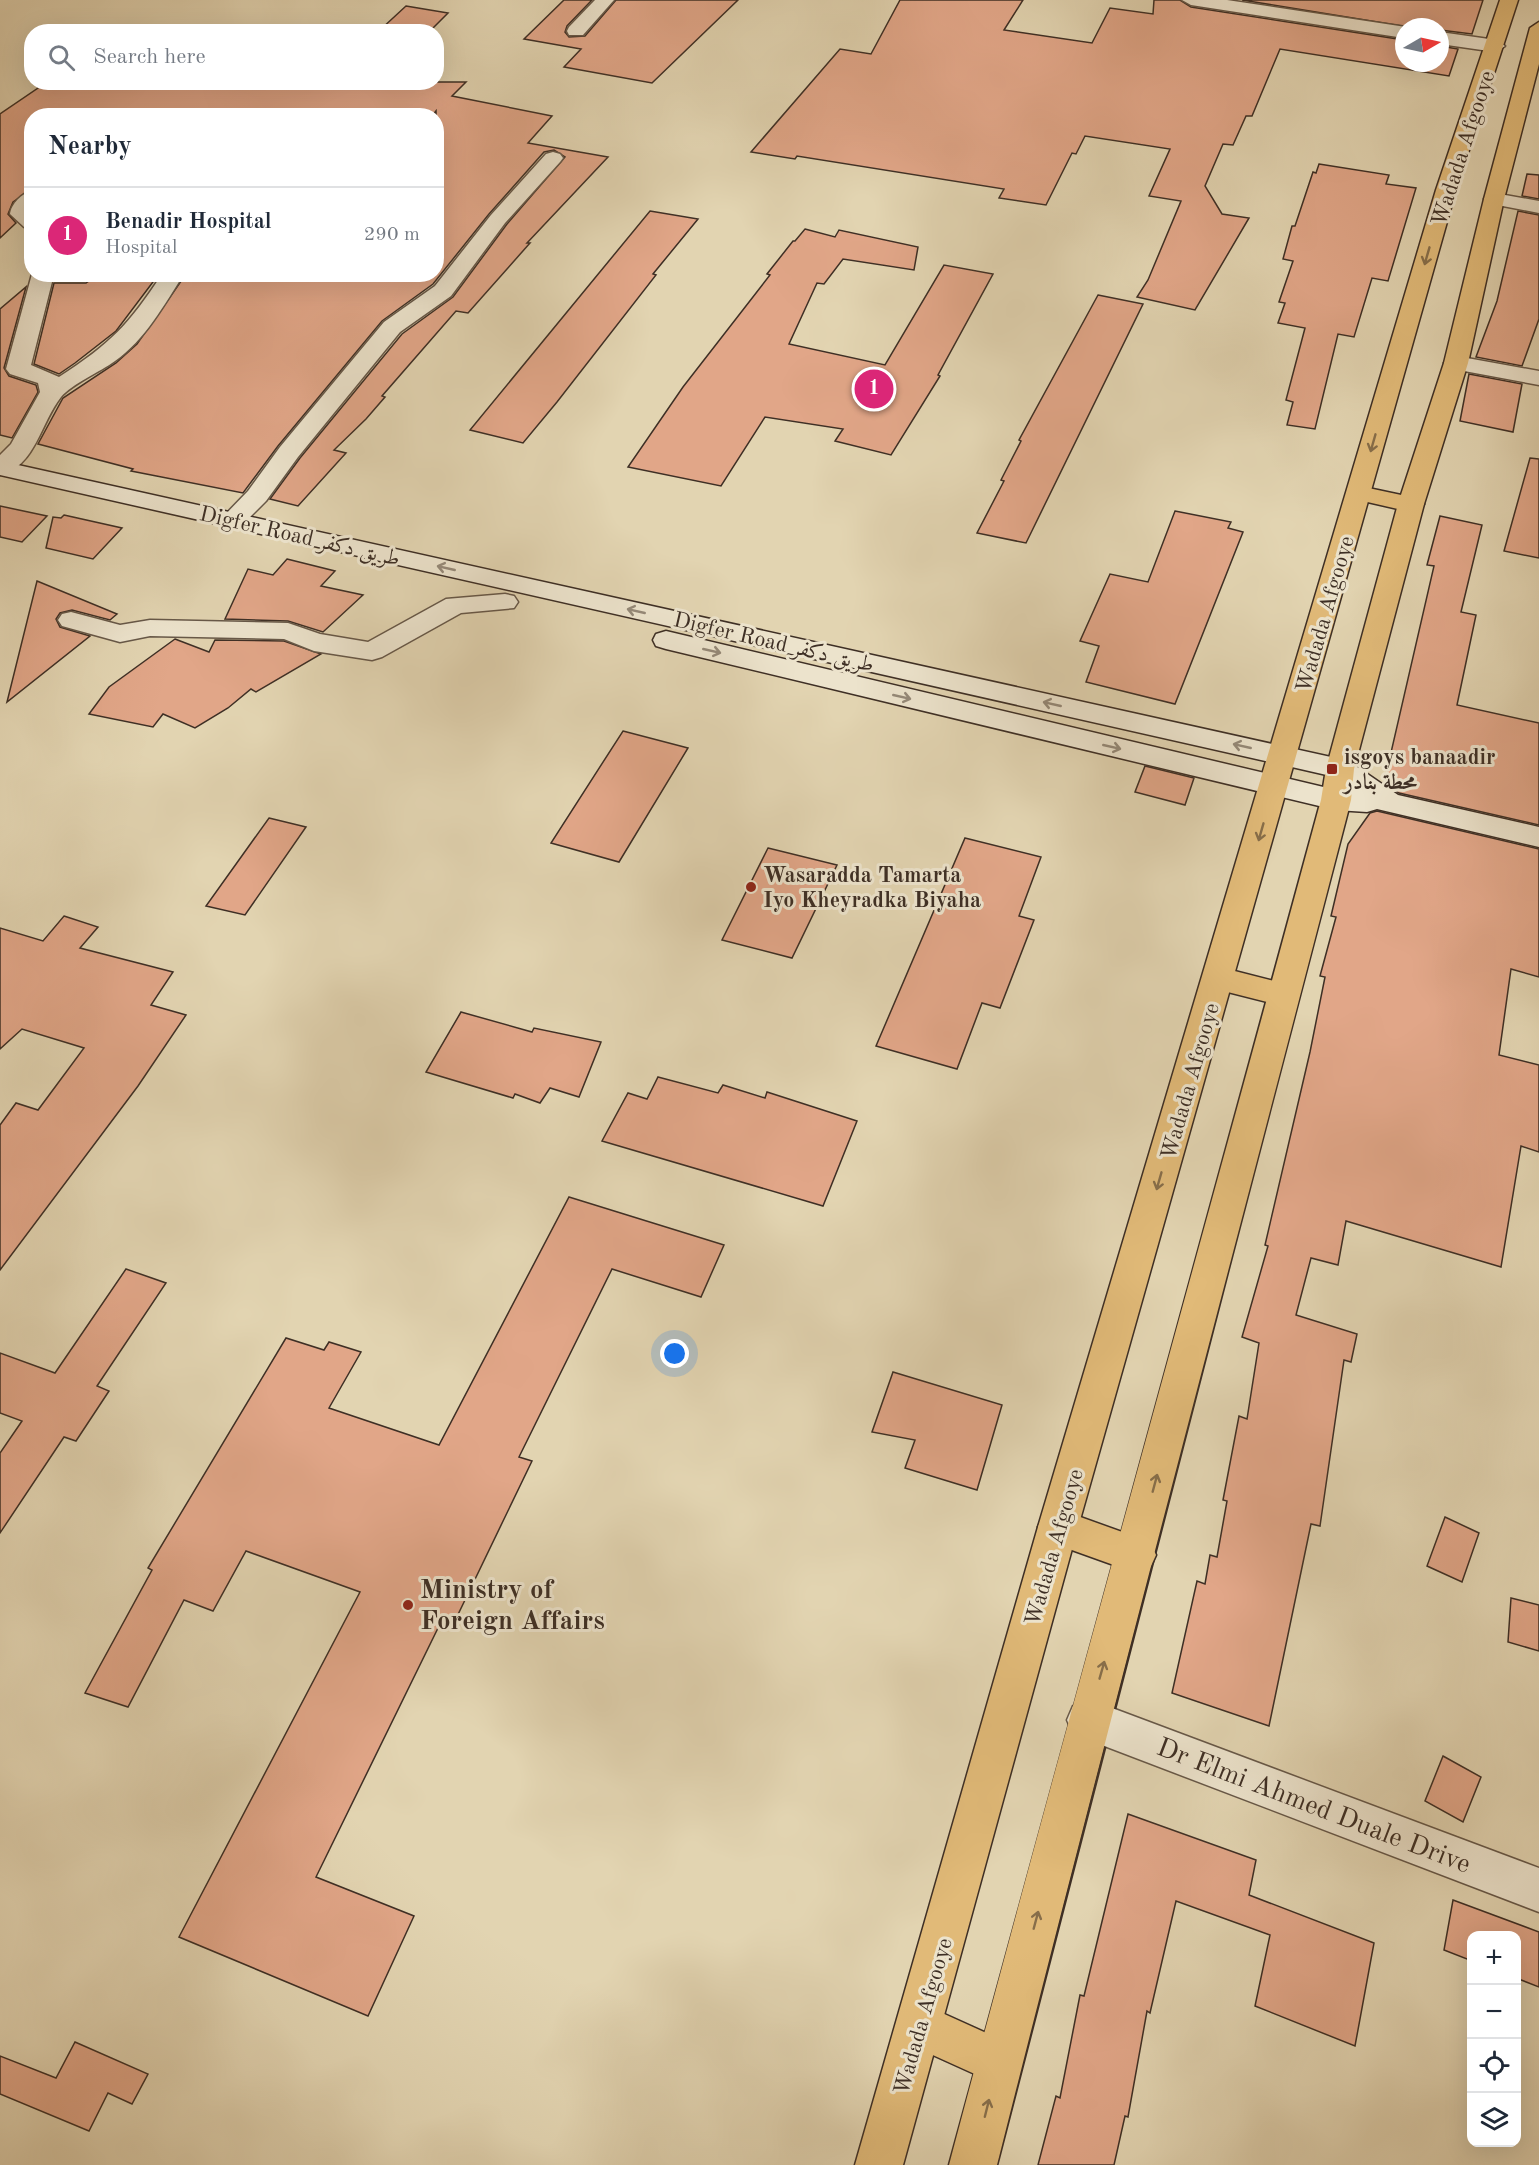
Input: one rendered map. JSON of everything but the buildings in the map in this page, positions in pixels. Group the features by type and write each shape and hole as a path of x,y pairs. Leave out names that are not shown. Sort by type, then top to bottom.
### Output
{"main road":[{"name":"Wadada Afgooye","path":"879,2165 920,2026 1002,1721 1446,190 1496,46 1509,0"},
{"name":"Wadada Afgooye","path":"973,2165 1088,1720 1136,1555 1412,504 1456,363 1494,200 1539,28"},
{"path":"1359,494 1412,504"},
{"path":"1219,978 1283,994"},
{"path":"1058,1527 1136,1555"},
{"path":"920,2026 999,2062"}],"street":[{"path":"576,31 605,0"},
{"path":"1191,0 1395,31"},
{"path":"1449,39 1496,46"},
{"path":"234,519 257,496 289,452 392,327 443,291 498,219 553,158"},
{"path":"1494,200 1539,207"},
{"path":"41,282 23,342 18,369 50,379 52,392"},
{"path":"0,468 21,448 52,392 109,355 144,319 169,282"},
{"path":"1456,363 1539,378"},
{"name":"Digfer Road طريق دكفر","path":"0,468 234,519 1338,785 1389,803 1539,837"},
{"name":"Digfer Road طريق دكفر","path":"0,488 505,602 1279,771"},
{"path":"70,620 120,634 150,628 288,631 314,642 372,651 454,605 505,602"},
{"name":"Dr Elmi Ahmed Duale Drive","path":"1088,1720 1539,1890"}],"place":[{"name":"Benadir Hospital","path":"874,389"},
{"name":"isgoys banaadir محطة بنادر","path":"1332,769"},
{"name":"Wasaradda Tamarta Iyo Kheyradka Biyaha","path":"751,887"},
{"name":"Ministry of Foreign Affairs","path":"408,1605"}]}
